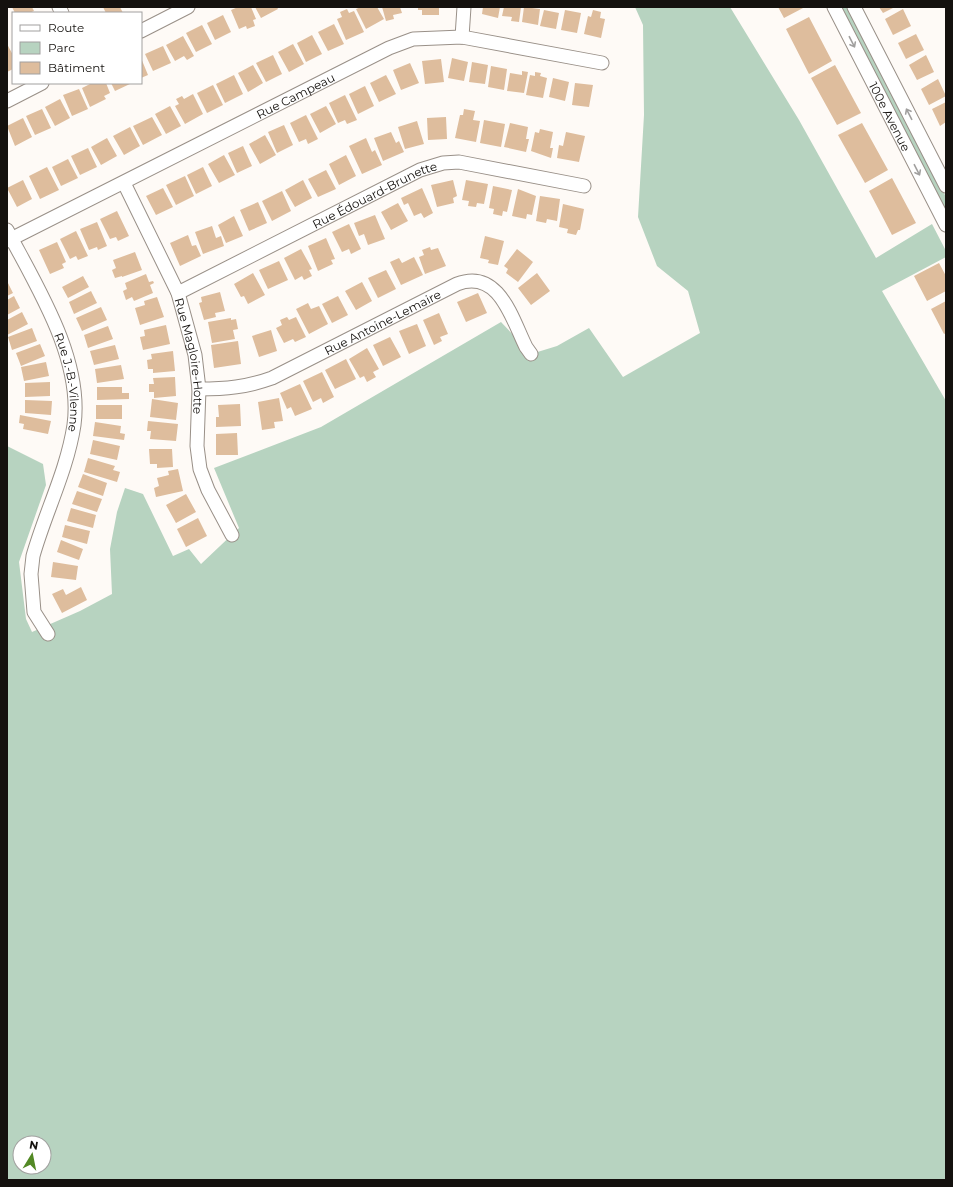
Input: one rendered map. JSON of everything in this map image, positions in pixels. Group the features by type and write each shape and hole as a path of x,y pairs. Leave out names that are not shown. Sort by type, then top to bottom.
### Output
{"street":[{"path":"142,30 188,7"},
{"path":"462,37 464,7"},
{"name":"100e Avenue","path":"834,7 946,225"},
{"name":"100e Avenue","path":"854,7 946,186"},
{"name":"Rue Campeau","path":"9,236 124,183 389,48 413,39 462,37 602,63"},
{"path":"7,101 40,84"},
{"name":"Rue Édouard-Brunette","path":"178,293 420,170 443,162 465,163 584,186"},
{"name":"Rue Magloire-Hotte","path":"124,183 178,293 195,355 200,389 197,446 200,469 208,490 232,535"},
{"name":"Rue J.-B.-Vilenne","path":"9,236 64,345 72,373 75,400 74,425 68,452 32,556 31,574 34,612 48,634"},
{"name":"Rue Antoine-Lemaire","path":"200,389 229,389 253,385 272,378 457,284 470,280 490,286 502,298 526,347 531,354"}],"green space":[{"path":"635,7 730,7 799,120 876,258 932,224 946,251 946,257 882,291 946,401 946,1180 7,1180 7,446 43,464 46,485 19,562 26,619 32,632 80,611 112,594 110,549 117,512 125,488 143,494 173,556 189,549 201,564 239,528 214,468 321,427 501,322 531,354 557,346 589,328 623,377 700,333 688,291 657,266 638,217 644,115 643,25"},
{"path":"840,7 848,7 946,197 946,211"}],"building":[{"path":"12,7 32,7 34,11 32,12 14,12"},
{"path":"103,7 120,7 122,12 106,12"},
{"path":"238,7 251,7 256,19 253,20 255,26 247,29 246,26 239,29 231,10"},
{"path":"255,7 277,7 278,9 261,18"},
{"path":"361,7 377,7 384,19 366,29 356,9"},
{"path":"382,7 400,7 402,13 393,15 394,19 386,21"},
{"path":"418,7 439,7 439,15 422,15 422,10 418,10"},
{"path":"483,7 500,7 498,18 482,14"},
{"path":"504,7 521,7 519,22 511,21 512,17 502,16"},
{"path":"524,7 540,9 538,25 522,22"},
{"path":"778,7 805,7 784,18"},
{"path":"879,7 895,7 883,13"},
{"path":"347,9 349,13 354,11 364,32 346,40 337,19 342,17 340,12"},
{"path":"903,9 911,26 893,35 885,19"},
{"path":"544,10 559,13 556,29 540,26"},
{"path":"565,10 581,13 577,33 561,30"},
{"path":"593,10 601,12 600,18 605,19 601,38 584,34 588,16 591,17"},
{"path":"223,15 231,32 215,40 207,23"},
{"path":"809,17 832,61 809,74 786,29"},
{"path":"334,24 344,44 328,51 318,32"},
{"path":"202,25 212,44 196,52 186,33"},
{"path":"916,34 924,50 906,59 898,43"},
{"path":"312,35 322,54 306,62 297,43"},
{"path":"183,36 194,56 187,60 184,56 175,61 166,45"},
{"path":"7,44 12,53 12,70 7,72"},
{"path":"293,44 304,64 289,72 278,52"},
{"path":"163,46 171,63 153,71 145,54"},
{"path":"273,55 282,74 266,82 256,63"},
{"path":"926,55 934,72 917,80 909,65"},
{"path":"452,58 468,62 464,81 448,78"},
{"path":"441,59 444,82 425,84 422,61"},
{"path":"142,60 148,75 142,78"},
{"path":"472,62 488,65 485,84 469,82"},
{"path":"410,63 419,83 401,90 393,70"},
{"path":"253,65 263,83 248,92 238,73"},
{"path":"835,65 861,113 837,125 811,78"},
{"path":"491,66 507,69 504,90 488,87"},
{"path":"522,71 528,72 524,93 507,91 510,73 522,75"},
{"path":"535,72 541,73 540,76 547,78 543,98 526,95 530,75 535,76"},
{"path":"234,75 243,94 225,103 216,84"},
{"path":"386,75 396,94 379,102 370,83"},
{"path":"553,78 569,82 565,101 549,97"},
{"path":"938,79 946,96 929,105 921,89"},
{"path":"575,83 593,85 589,107 572,105"},
{"path":"90,84 106,84 110,93 104,96 106,99 90,107 82,88"},
{"path":"112,84 130,84 115,91"},
{"path":"213,85 223,105 207,113 197,93"},
{"path":"365,86 374,106 358,114 349,94"},
{"path":"79,89 88,109 72,116 63,95"},
{"path":"193,94 203,114 185,124 175,106 179,104 176,99 182,96 184,99"},
{"path":"345,95 357,120 347,124 345,120 338,123 329,103"},
{"path":"60,99 70,118 55,126 45,107"},
{"path":"946,102 946,122 940,126 932,109"},
{"path":"170,106 181,126 166,134 155,114"},
{"path":"326,106 336,124 320,133 310,114"},
{"path":"42,109 51,128 35,135 26,116"},
{"path":"464,109 475,111 473,120 480,121 476,142 455,138 460,115 463,115"},
{"path":"306,115 318,139 308,144 306,139 299,142 290,123"},
{"path":"152,117 162,135 143,145 133,126"},
{"path":"446,117 447,139 428,140 427,118"},
{"path":"23,118 32,137 15,146 7,126"},
{"path":"484,120 505,124 501,147 480,143"},
{"path":"417,121 424,144 405,149 398,127"},
{"path":"510,123 528,127 526,139 529,139 526,152 504,147"},
{"path":"862,123 888,170 865,183 838,135"},
{"path":"284,125 293,145 277,153 268,132"},
{"path":"130,127 140,146 124,155 113,136"},
{"path":"540,129 553,132 550,148 553,148 551,158 531,151 535,132 539,133"},
{"path":"391,132 396,143 399,141 404,152 383,161 374,138"},
{"path":"566,132 585,136 579,162 557,158 559,145 563,146"},
{"path":"265,135 276,155 260,164 249,144"},
{"path":"107,138 117,156 101,165 91,147"},
{"path":"366,138 372,152 375,150 382,165 362,174 349,146"},
{"path":"243,146 252,166 237,173 228,153"},
{"path":"88,148 97,167 80,175 71,156"},
{"path":"224,155 235,175 219,183 208,164"},
{"path":"346,155 356,176 339,185 329,164"},
{"path":"68,159 78,178 61,186 52,167"},
{"path":"47,167 59,190 40,199 29,176"},
{"path":"203,167 212,186 196,194 187,175"},
{"path":"326,170 336,189 318,197 308,179"},
{"path":"185,176 194,196 176,205 166,185"},
{"path":"892,178 916,223 892,235 869,191"},
{"path":"23,180 32,199 17,207 7,188"},
{"path":"303,180 312,198 295,207 285,190"},
{"path":"453,180 457,196 453,198 454,203 437,207 431,185"},
{"path":"466,180 488,184 484,204 477,203 476,207 468,206 469,201 462,200"},
{"path":"493,186 512,190 507,212 503,211 502,216 493,214 494,209 489,208"},
{"path":"163,188 173,207 156,215 146,196"},
{"path":"422,188 433,213 424,218 421,213 414,216 408,203 404,205 401,198"},
{"path":"518,189 536,196 532,215 527,214 526,219 512,216"},
{"path":"282,191 291,211 272,221 262,201"},
{"path":"540,196 560,199 557,221 547,219 546,223 536,221"},
{"path":"258,202 267,223 249,231 240,210"},
{"path":"398,203 408,221 391,230 381,212"},
{"path":"563,204 584,209 580,230 578,230 576,235 567,233 568,229 559,227"},
{"path":"117,211 129,236 118,241 116,237 110,239 100,219"},
{"path":"375,215 385,239 368,245 364,234 359,236 354,223"},
{"path":"234,216 243,236 226,243 218,225"},
{"path":"97,222 107,246 98,250 97,247 89,250 80,229"},
{"path":"349,224 361,249 351,254 349,249 342,252 332,232"},
{"path":"212,226 216,238 221,236 224,246 203,254 195,232"},
{"path":"76,231 88,256 78,260 76,256 70,259 60,239"},
{"path":"188,235 192,246 196,245 201,256 180,266 170,243"},
{"path":"485,236 504,241 498,265 488,263 489,260 480,258"},
{"path":"326,238 335,259 331,260 333,264 318,271 308,246"},
{"path":"57,242 66,262 62,264 64,268 50,274 39,250"},
{"path":"430,247 431,250 438,248 446,266 425,274 419,257 424,255 422,250"},
{"path":"301,249 312,269 309,270 312,276 304,280 302,276 295,280 284,258"},
{"path":"517,249 533,262 518,282 506,273 508,269 504,266"},
{"path":"135,252 142,270 115,278 112,270 116,268 113,260"},
{"path":"414,257 423,275 401,285 390,262 399,258 402,263"},
{"path":"279,261 288,280 268,289 259,270"},
{"path":"939,263 946,276 946,291 927,301 914,276"},
{"path":"386,270 396,289 378,298 368,278"},
{"path":"253,273 265,295 248,304 244,296 241,297 234,284"},
{"path":"537,273 550,291 531,305 518,288"},
{"path":"146,274 149,282 153,281 154,283 150,285 153,293 134,301 132,297 126,300 123,291 127,289 125,283"},
{"path":"83,276 89,287 68,298 62,287"},
{"path":"7,281 13,293 7,296"},
{"path":"362,282 372,301 356,310 345,291"},
{"path":"91,291 97,303 74,314 69,302"},
{"path":"220,292 225,311 215,313 216,317 204,320 199,303 202,302 201,297"},
{"path":"478,293 487,313 466,322 457,302"},
{"path":"14,296 20,308 7,315 7,300"},
{"path":"338,296 348,315 332,323 322,304"},
{"path":"157,297 164,317 140,325 135,308 145,305 144,301"},
{"path":"946,301 946,333 944,334 931,309"},
{"path":"308,303 311,309 319,306 328,324 309,334 296,309"},
{"path":"101,307 107,320 82,331 76,318"},
{"path":"22,312 28,324 7,335 7,320"},
{"path":"439,313 448,334 440,337 442,341 434,345 423,320"},
{"path":"287,317 289,320 296,317 306,337 295,342 293,339 284,343 276,328 282,325 280,320"},
{"path":"231,318 231,320 236,319 238,329 233,330 235,339 212,343 208,322"},
{"path":"417,324 426,346 409,354 399,331"},
{"path":"166,325 170,344 143,350 140,337 145,336 144,330"},
{"path":"108,326 113,339 88,348 84,335"},
{"path":"32,328 37,341 12,350 8,337"},
{"path":"271,330 277,351 259,357 252,336"},
{"path":"390,337 401,357 383,366 373,345"},
{"path":"238,341 241,364 214,368 211,345"},
{"path":"40,344 45,356 21,366 16,353"},
{"path":"115,345 119,359 94,365 90,351"},
{"path":"367,348 379,369 373,372 376,377 367,382 364,376 360,378 349,359"},
{"path":"173,351 175,371 153,373 153,369 148,369 147,360 152,359 151,354"},
{"path":"346,359 356,379 335,389 325,370"},
{"path":"46,362 49,376 24,381 21,367"},
{"path":"121,365 124,379 97,383 95,369"},
{"path":"322,372 334,397 323,403 321,398 313,402 303,381"},
{"path":"175,377 176,396 154,398 154,392 149,392 149,384 154,384 153,378"},
{"path":"50,382 50,396 25,397 25,383"},
{"path":"300,384 312,409 295,416 291,407 287,409 280,393"},
{"path":"97,387 122,387 122,393 129,393 129,399 97,400"},
{"path":"279,398 283,421 274,422 275,428 262,430 258,402"},
{"path":"152,399 178,403 176,420 150,417"},
{"path":"25,400 52,401 51,415 25,413"},
{"path":"240,404 241,426 216,427 216,417 219,417 218,405"},
{"path":"96,405 122,405 122,419 96,419"},
{"path":"20,415 51,421 48,434 23,429 24,424 19,423"},
{"path":"148,421 178,424 176,441 150,439 151,431 147,431"},
{"path":"95,422 121,426 120,433 125,434 124,440 93,436"},
{"path":"237,433 238,455 216,455 216,434"},
{"path":"93,440 120,446 117,460 90,454"},
{"path":"149,449 172,449 173,467 157,468 157,464 150,464"},
{"path":"88,458 115,466 113,470 120,472 117,482 84,472"},
{"path":"178,469 183,491 156,497 154,488 159,486 157,478 169,475 168,471"},
{"path":"83,474 107,483 103,496 78,487"},
{"path":"77,491 102,499 97,512 72,504"},
{"path":"186,494 196,512 176,523 166,505"},
{"path":"71,508 96,515 93,528 67,521"},
{"path":"198,518 207,536 186,547 177,529"},
{"path":"65,525 90,531 87,544 62,537"},
{"path":"61,540 83,549 79,560 57,552"},
{"path":"53,562 78,566 76,580 51,577"},
{"path":"81,587 87,600 62,613 52,594 63,589 66,595"}]}
